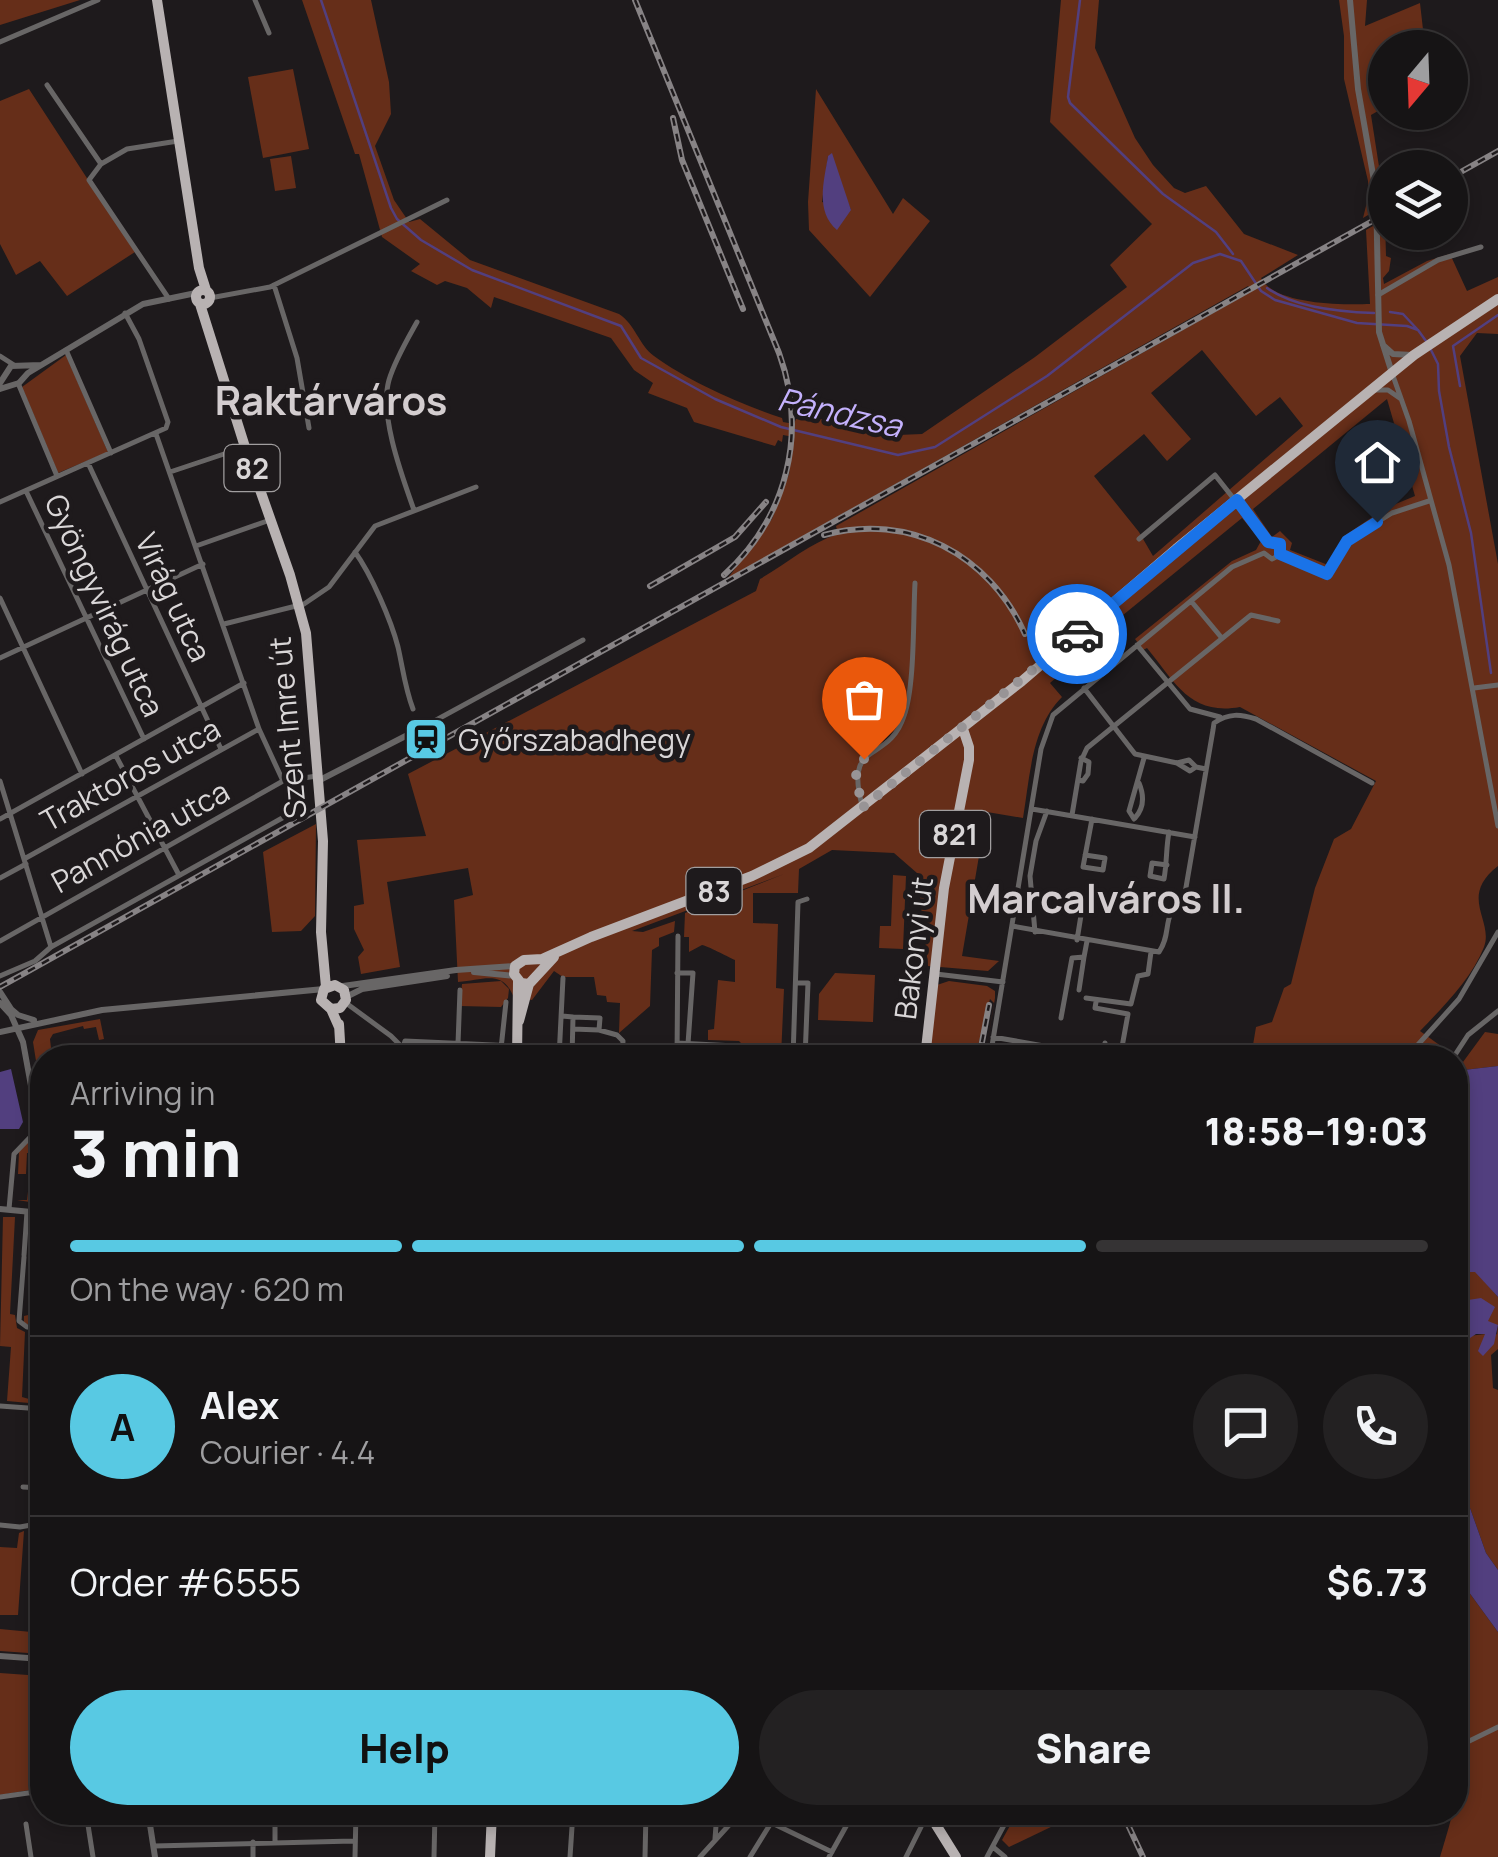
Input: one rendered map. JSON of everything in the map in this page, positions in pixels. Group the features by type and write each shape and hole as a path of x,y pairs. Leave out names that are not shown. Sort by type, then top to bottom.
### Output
{"main road":[{"name":"Szent Imre út","path":"157,0 203,297 245,447 299,606 310,663 323,841 321,932 336,993 340,1045"},
{"name":"83","path":"535,967 562,950 785,862 809,848 963,729 1392,373 1436,338 1498,299"},
{"name":"Bakonyi út","path":"926,1045 944,888 969,760 970,746 963,729"},
{"name":"83","path":"524,960 535,967 535,980 519,976 524,960"},
{"path":"517,1045 519,976"},
{"path":"490,1857 491,1825"},
{"path":"936,1825 956,1857"}],"street":[{"path":"0,42 98,0"},
{"path":"255,0 269,33"},
{"path":"1350,0 1358,89 1376,192 1379,336 1403,400 1449,565 1498,826"},
{"path":"47,86 101,164"},
{"path":"169,299 89,180 101,164 127,149 180,141"},
{"path":"0,386 18,382 143,304 239,294 274,285 448,200"},
{"path":"1378,294 1438,260 1481,247"},
{"path":"274,285 296,358 310,428"},
{"path":"0,502 165,429 168,422 139,339 125,313"},
{"path":"414,510 398,465 386,398 388,382 417,322"},
{"path":"1379,336 1393,354 1416,354"},
{"path":"66,350 111,452"},
{"path":"0,359 7,380 18,382"},
{"path":"0,359 23,371 18,382 57,476"},
{"path":"0,386 5,373 16,366 46,363"},
{"path":"1372,390 1388,390 1403,400"},
{"path":"156,434 258,730 283,781"},
{"path":"170,472 245,447"},
{"name":"Virág utca","path":"88,463 221,749"},
{"path":"1138,538 1215,475 1268,542 1280,544 1280,554"},
{"path":"224,624 299,606 328,586 376,526 476,487"},
{"name":"Gyöngyvirág utca","path":"26,491 144,739"},
{"path":"1280,554 1327,574 1347,541 1392,513 1429,501"},
{"path":"196,546 270,520"},
{"path":"992,1045 1046,728 1057,711 1084,688 1232,567 1264,553 1268,542"},
{"path":"354,552 364,565 398,646 400,672 413,710"},
{"path":"1264,553 1272,559 1280,554"},
{"path":"0,658 203,564"},
{"path":"862,808 858,768 894,736 906,709 915,583"},
{"path":"0,598 82,774"},
{"path":"1192,601 1221,638"},
{"path":"1072,815 1081,758 1087,748 1250,615 1278,621"},
{"path":"317,779 427,725 582,640"},
{"path":"1137,645 1190,708 1222,718"},
{"path":"0,820 244,683"},
{"path":"1474,688 1498,684"},
{"path":"1084,688 1136,754 1177,763 1183,770 1206,769"},
{"path":"1012,926 1159,952 1164,946 1170,912 1184,899 1214,722 1222,718 1240,714 1256,719 1372,782"},
{"name":"Traktoros utca","path":"0,878 258,730"},
{"path":"116,756 179,875"},
{"path":"1133,822 1129,811 1144,758"},
{"name":"Pannónia utca","path":"0,941 283,781 317,779"},
{"path":"0,781 51,947"},
{"path":"1032,809 1133,822 1195,837"},
{"path":"1034,932 1030,876 1036,841 1048,811"},
{"path":"0,976 34,961 51,947 284,817"},
{"path":"1085,855 1105,858 1103,870 1083,867 1085,855 1092,819"},
{"path":"1167,866 1169,832"},
{"path":"1020,875 1030,876"},
{"path":"796,982 808,983 805,1045 794,1045 798,902 807,899"},
{"path":"1077,940 1083,903"},
{"path":"1418,1045 1459,999 1498,932"},
{"path":"678,936 677,1043 712,1045"},
{"path":"1079,990 1087,941"},
{"path":"1086,998 1131,1004 1138,976 1148,974 1151,952"},
{"path":"1061,1018 1072,958 1084,956"},
{"path":"0,1032 102,1010 299,990 336,993 477,968 519,976"},
{"path":"677,973 693,973 690,1044"},
{"path":"934,974 1002,982"},
{"path":"560,1045 563,978"},
{"path":"458,1044 460,990"},
{"path":"0,992 17,1027 30,1072"},
{"path":"336,993 402,1045"},
{"path":"403,1045 405,1041 501,1045 506,1002"},
{"path":"1096,1002 1095,1008 1128,1014 1122,1045"},
{"path":"0,1003 24,1018 40,1021"},
{"path":"1462,1045 1468,1035 1498,1012"},
{"path":"561,1016 600,1018 599,1030"},
{"path":"572,1045 573,1017"},
{"path":"573,1029 617,1035 623,1045"},
{"path":"993,1037 1039,1045"},
{"path":"0,1219 14,1153 30,1137"},
{"path":"3,1210 28,1212 19,1321 30,1327"},
{"path":"0,1406 30,1408"},
{"path":"24,1487 30,1487"},
{"path":"0,1526 30,1525"},
{"path":"0,1656 30,1658"},
{"path":"1468,1741 1498,1726"},
{"path":"0,1798 30,1793"},
{"path":"26,1824 31,1857"},
{"path":"88,1825 93,1857"},
{"path":"150,1825 155,1857"},
{"path":"275,1825 275,1842"},
{"path":"355,1825 355,1857"},
{"path":"434,1825 434,1857"},
{"path":"570,1857 572,1825"},
{"path":"645,1857 646,1825"},
{"path":"715,1841 716,1825"},
{"path":"700,1857 732,1825"},
{"path":"750,1857 770,1825"},
{"path":"775,1825 831,1854 847,1825"},
{"path":"906,1857 920,1834 919,1825"},
{"path":"987,1857 1004,1825"},
{"path":"154,1846 353,1841"},
{"path":"252,1842 253,1857"},
{"path":"993,1846 1004,1857"}],"shaded area":[{"path":"0,0 80,0 0,25"},
{"path":"302,0 371,0 389,82 391,114 375,146 394,200 409,222 420,219 470,260 619,314 649,351 668,365 716,392 782,418 783,422 794,424 796,419 812,417 898,435 922,434 1035,357 1127,287 1110,265 1152,224 1050,122 1061,0 1099,0 1095,48 1135,138 1153,165 1174,188 1185,193 1206,186 1244,234 1298,255 1261,278 1269,287 1311,302 1370,304 1366,230 1368,229 1368,250 1386,250 1386,256 1391,258 1384,284 1427,261 1450,254 1467,291 1498,277 1498,334 1477,333 1460,356 1498,564 1498,866 1480,888 1486,937 1479,959 1456,992 1420,1031 1439,1045 1253,1045 1256,1027 1272,1022 1284,988 1291,984 1315,888 1334,839 1351,829 1376,781 1240,707 1208,706 1196,701 1135,639 1232,561 1256,550 1261,541 1242,518 1063,664 1066,669 1050,683 1062,697 1038,738 1023,818 987,812 982,838 974,838 972,854 979,856 962,956 999,961 988,971 928,966 917,873 894,853 832,850 799,869 798,893 753,893 753,923 778,924 776,988 784,989 782,1045 708,1040 708,1030 714,1029 718,980 735,982 735,960 702,945 689,952 689,937 684,937 685,913 784,874 632,931 643,932 675,921 674,932 659,938 659,946 652,950 650,1006 619,1033 620,1003 607,1002 606,996 597,995 594,977 563,977 554,971 532,1000 514,998 504,983 492,978 458,982 454,900 473,895 468,868 387,882 400,967 361,974 358,957 364,950 354,929 354,906 364,904 357,840 426,836 408,774 756,591 760,579 838,534 836,526 1252,291 1248,286 728,578 772,519 789,474 794,437 783,435 782,442 778,440 775,446 694,422 687,408 648,393 653,383 634,370 611,338 494,297 491,308 467,288 445,281 437,285 411,271 420,264 382,237 359,154 355,154","holes":["1202,350 1256,416 1280,397 1303,426 1153,556 1094,476 1144,434 1167,461 1191,439 1151,393","1387,399 1415,496 1386,508 1344,536 1328,565 1290,550 1292,543 1280,531 1272,537 1253,509","895,694 905,707 894,730 876,748 858,725"]},
{"path":"1339,0 1367,0 1365,26 1420,3 1423,30 1368,30 1368,130 1373,130 1376,150 1368,150 1368,181 1344,79"},
{"path":"293,69 309,149 263,158 248,77"},
{"path":"29,89 135,252 67,296 40,261 16,275 0,244 0,101"},
{"path":"816,89 893,214 903,198 930,221 870,297 809,230","holes":["828,156 851,210 822,202"]},
{"path":"832,153 851,210 837,230 823,205 828,156"},
{"path":"291,156 296,188 275,191 270,159"},
{"path":"66,355 108,452 58,473 22,387"},
{"path":"316,824 315,916 301,931 272,932 263,852"},
{"path":"893,875 906,876 903,949 879,948 880,926 891,926"},
{"path":"835,973 875,975 873,1022 818,1020 819,994"},
{"path":"501,981 509,989 501,1007 460,1006 462,984"},
{"path":"949,981 987,986 995,991 995,998 987,1045 994,1003 990,999 978,1045 930,1045 937,985"},
{"path":"100,1019 104,1039 99,1040 96,1027 83,1026 53,1034 51,1045 33,1045 38,1030"},
{"path":"1485,1032 1498,1034 1498,1066 1468,1069 1468,1055"},
{"path":"1498,1066 1498,1297 1475,1272 1468,1272 1468,1069"},
{"path":"11,1069 23,1122 19,1129 0,1129 0,1072"},
{"path":"30,1139 26,1174 18,1174 19,1152"},
{"path":"3,1217 15,1217 10,1314 15,1315 17,1328 25,1332 22,1397 29,1399 29,1403 7,1401 11,1347 0,1346"},
{"path":"30,1255 30,1325 24,1323 24,1316 28,1315"},
{"path":"1468,1272 1476,1272 1498,1297 1498,1325 1490,1325 1468,1300"},
{"path":"1481,1298 1495,1307 1488,1321 1498,1325 1494,1344 1483,1356 1478,1351 1485,1334 1468,1339 1468,1300"},
{"path":"1498,1325 1498,1349 1491,1355 1493,1388 1498,1390 1498,1570 1486,1553 1468,1502 1468,1336 1486,1334 1486,1338 1497,1334"},
{"path":"1468,1502 1486,1553 1498,1570 1498,1632 1468,1591"},
{"path":"24,1531 18,1615 0,1615 0,1547 17,1548 19,1533"},
{"path":"1468,1591 1498,1632 1498,1857 1440,1857 1449,1825 1468,1825"},
{"path":"0,1629 30,1632 30,1653 0,1651"},
{"path":"0,1673 30,1675 30,1790 0,1795"},
{"path":"1010,1825 1055,1825 1009,1847 1002,1840"}],"waterway":[{"name":"Pándzsa","path":"321,0 397,219 421,240 472,270 621,326 641,358 715,399 781,427 898,455 935,447 1047,376 1193,263 1220,254 1241,261 1261,291 1275,300 1357,323 1407,326 1418,330 1426,341"},
{"path":"1080,0 1070,103 1163,194 1216,232 1233,254"},
{"name":"Pándzsa","path":"1267,288 1304,304 1374,313"},
{"name":"Pándzsa","path":"1390,312 1403,314 1417,329"},
{"path":"1460,386 1453,346 1498,315"},
{"name":"Pándzsa","path":"1430,348 1438,364 1449,447 1471,533 1491,673"}],"railway":[{"path":"635,0 788,383 791,443 777,501 746,552 724,575"},
{"path":"673,118 682,160 743,309"},
{"path":"1468,168 1498,151"},
{"path":"0,987 1368,223"},
{"path":"650,586 735,537 766,502"},
{"path":"824,535 856,529 886,530 915,535 943,546 968,561 990,582 1010,606 1025,634"},
{"path":"981,1045 989,1005"},
{"path":"1128,1825 1143,1857"}],"way so far":[{"path":"864,759 856,774 862,808 1077,634"}],"place":[{"name":"Győrszabadhegy","path":"426,739"}],"district":[{"name":"Raktárváros","path":"331,399"},
{"name":"Marcalváros II.","path":"1106,897"}],"route":[{"path":"1077,634 1237,500 1268,542 1280,544 1280,554 1327,574 1347,541 1377,522"}]}
